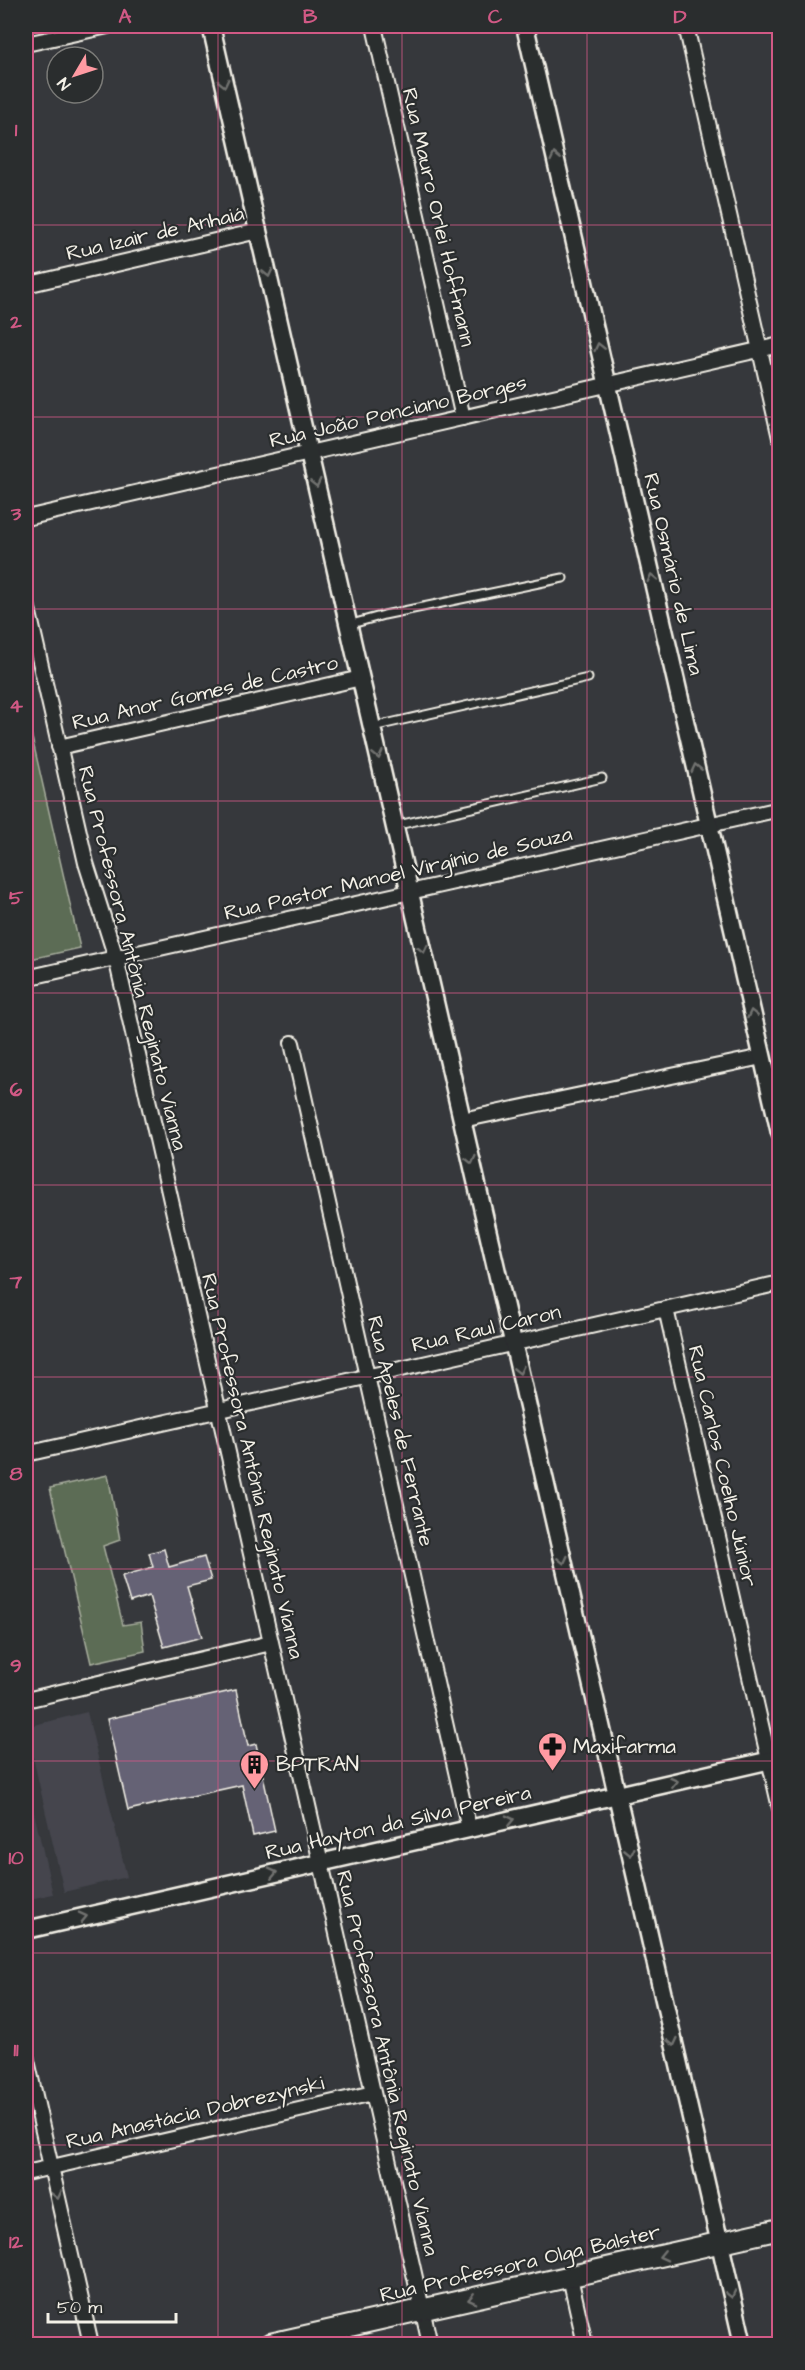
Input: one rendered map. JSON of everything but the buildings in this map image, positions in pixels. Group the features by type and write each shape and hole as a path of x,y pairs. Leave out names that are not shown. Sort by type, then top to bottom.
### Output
{"main road":[{"name":"Rua Professora Olga Balster","path":"270,2344 780,2229"}],"street":[{"path":"26,44 108,26"},
{"path":"211,26 743,2344"},
{"name":"Rua Mauro Orlei Hoffmann","path":"374,26 463,418"},
{"name":"Rua Osmário de Lima","path":"525,26 780,1133"},
{"path":"686,26 780,438"},
{"name":"Rua Izair de Anhaiá","path":"26,285 258,231"},
{"name":"Rua João Ponciano Borges","path":"26,518 780,345"},
{"name":"Rua Professora Antônia Reginato Vianna","path":"26,600 86,862 116,958 430,2344"},
{"name":"Rua Anor Gomes de Castro","path":"59,747 361,678"},
{"name":"Rua Pastor Manoel Virgínio de Souza","path":"26,978 780,809"},
{"name":"Rua Apeles de Ferrante","path":"292,1043 469,1829"},
{"path":"462,1120 762,1057"},
{"name":"Rua Raul Caron","path":"26,1454 780,1283"},
{"name":"Rua Carlos Coelho Júnior","path":"666,1309 774,1759 780,1808"},
{"path":"26,1700 271,1643"},
{"name":"Rua Hayton da Silva Pereira","path":"26,1930 774,1759"},
{"path":"26,2056 90,2344"},
{"name":"Rua Anastácia Dobrezynski","path":"26,2172 373,2093"},
{"path":"570,2277 585,2344"}],"lane":[{"path":"348,625 384,615 562,578"},
{"path":"372,727 588,678"},
{"path":"394,826 602,778"}],"shaded area":[{"path":"87,1712 127,1877 64,1892 26,1727"},
{"path":"26,1778 53,1894 26,1900"}],"green space":[{"path":"26,711 80,948 26,960"},
{"path":"108,1475 120,1540 103,1546 123,1625 141,1622 145,1651 91,1663 50,1488"}],"place":[{"name":"Maxifarma","path":"552,1772"},
{"name":"BPTRAN","path":"255,1790"}]}
